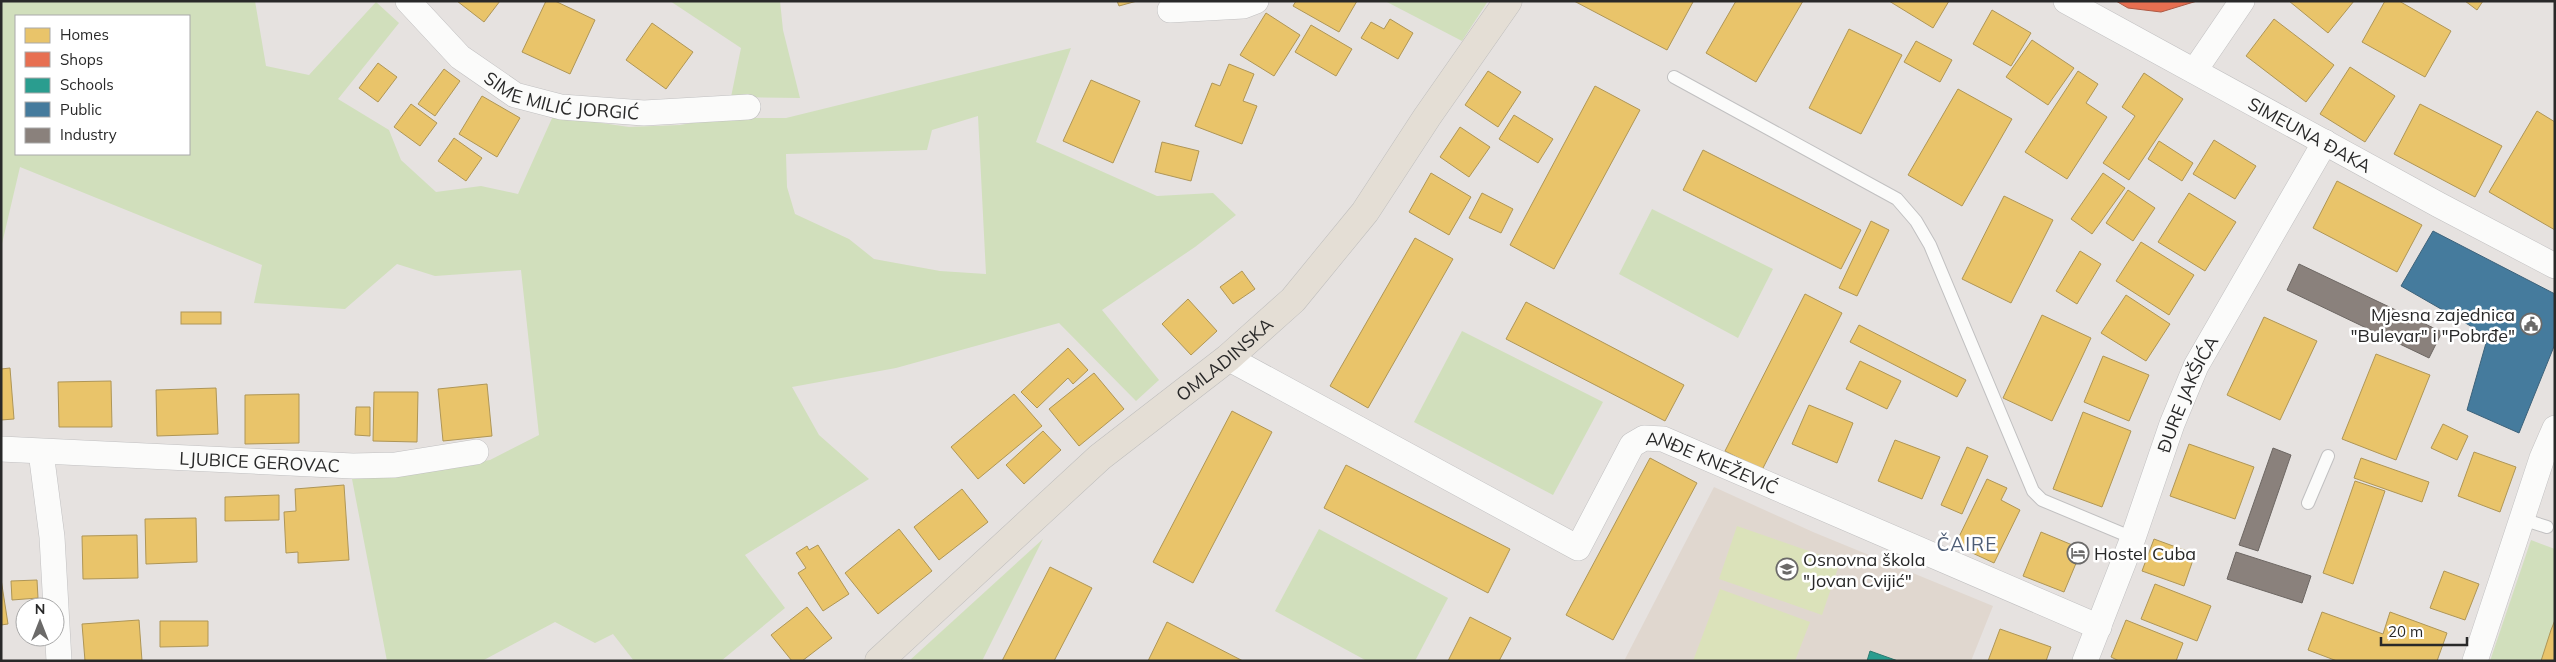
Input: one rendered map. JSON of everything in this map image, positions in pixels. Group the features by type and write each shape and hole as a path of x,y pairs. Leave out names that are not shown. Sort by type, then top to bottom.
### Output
{"main road":[{"name":"OMLADINSKA","path":"879,661 1100,457 1228,358 1293,300 1339,246 1382,188 1427,117 1508,1"}],"street":[{"name":"SIME MILIĆ JORGIĆ","path":"408,1 460,56 515,95 561,107 644,113 748,107"},
{"path":"1170,10 1243,6 1256,1"},
{"name":"SIMEUNA ĐAKA","path":"2066,1 2555,266"},
{"path":"2195,70 2242,1"},
{"name":"ĐURE JAKŠIĆA","path":"2085,661 2133,538 2172,424 2196,366 2325,142"},
{"name":"ANĐE KNEŽEVIĆ","path":"1228,358 1578,548 1632,445 1644,438 1663,439 2099,627"},
{"path":"2475,661 2522,519 2555,428"},
{"name":"LJUBICE GEROVAC","path":"1,449 353,466 395,465 476,452"},
{"path":"41,452 52,537 59,661"}],"lane":[{"path":"1674,77 1897,199 1907,210 1930,246 2033,491 2042,500 2133,538"},
{"path":"2308,503 2328,456"},
{"path":"2522,519 2547,527"}],"shaded area":[{"name":"Osnovna škola \"Jovan Cvijić\"","path":"1714,487 1813,532 1993,606 1971,661 1624,661"}],"green space":[{"path":"1,1 255,1 266,66 309,75 376,2 399,23 338,99 389,130 401,160 436,192 481,186 518,194 553,116 629,127 680,125 720,118 786,118 1071,48 1036,142 1157,196 1213,193 1236,215 1195,247 1102,310 1159,380 1136,401 1059,323 896,368 792,387 819,435 869,479 745,555 785,608 721,661 634,661 613,634 595,643 555,622 482,661 387,661 352,479 423,471 490,460 539,435 521,270 435,276 397,264 345,309 254,303 262,265 20,167 1,248","holes":["978,116 986,274 940,271 874,259 849,239 795,214 787,187 786,154 927,150 932,130"]},
{"path":"670,1 780,1 783,30 800,98 731,97 741,48"},
{"path":"1385,1 1488,1 1462,41"},
{"path":"1652,209 1773,269 1738,338 1619,274"},
{"path":"1462,331 1603,402 1553,495 1414,422"},
{"path":"1737,526 1840,562 1822,615 1719,579"},
{"path":"1319,529 1448,598 1415,661 1367,661 1275,611"},
{"path":"1043,539 982,661 909,661"},
{"path":"2531,540 2555,549 2555,661 2490,661"},
{"path":"1720,589 1810,622 1795,661 1693,661"}],"building: Homes":[{"path":"457,1 500,1 484,22"},
{"path":"546,1 555,1 595,20 570,74 522,52"},
{"path":"1117,1 1137,1 1119,6"},
{"path":"1296,1 1357,1 1339,32 1293,6"},
{"path":"1574,1 1692,1 1693,2 1667,50"},
{"path":"1736,1 1803,1 1756,82 1706,53"},
{"path":"1889,1 1949,1 1933,28"},
{"path":"2289,1 2354,1 2328,33"},
{"path":"2385,1 2399,1 2451,31 2425,77 2362,42"},
{"path":"2465,1 2483,1 2477,10"},
{"path":"1992,10 2031,33 2011,66 1973,44"},
{"path":"1266,13 1300,35 1274,76 1240,55"},
{"path":"1390,19 1413,33 1398,59 1361,38 1371,22 1384,29"},
{"path":"2274,19 2334,65 2306,102 2246,56"},
{"path":"652,23 693,52 666,89 626,60"},
{"path":"1311,25 1352,49 1336,76 1295,52"},
{"path":"1849,29 1902,55 1861,134 1809,108"},
{"path":"2032,40 2074,68 2048,105 2006,77"},
{"path":"1916,41 1952,60 1940,82 1904,62"},
{"path":"378,63 397,77 378,102 359,88"},
{"path":"1229,64 1254,74 1243,101 1257,106 1242,144 1195,126 1212,83 1220,86"},
{"path":"2350,67 2395,96 2365,142 2320,114"},
{"path":"444,69 460,81 435,116 418,104"},
{"path":"1488,71 1521,92 1498,127 1465,105"},
{"path":"2078,71 2098,84 2086,103 2107,117 2067,179 2025,152"},
{"path":"2144,73 2183,99 2129,180 2103,163 2135,116 2122,107"},
{"path":"1091,80 1140,101 1113,163 1063,141"},
{"path":"1595,86 1640,110 1554,269 1510,245"},
{"path":"1958,89 2012,119 1962,206 1908,175"},
{"path":"482,96 520,118 497,157 459,134"},
{"path":"411,104 437,123 420,146 394,127"},
{"path":"2420,104 2502,146 2475,197 2394,154"},
{"path":"2537,111 2555,122 2555,230 2489,192"},
{"path":"1514,115 1553,139 1538,163 1499,139"},
{"path":"1460,127 1490,147 1469,177 1440,157"},
{"path":"454,138 482,158 466,181 438,161"},
{"path":"2214,140 2256,166 2235,199 2193,174"},
{"path":"2159,141 2193,163 2182,181 2148,159"},
{"path":"1162,142 1199,151 1191,181 1155,172"},
{"path":"1703,150 1861,230 1841,269 1683,190"},
{"path":"1431,173 1471,197 1449,235 1409,212"},
{"path":"2103,173 2125,188 2092,234 2071,219"},
{"path":"2337,181 2422,225 2397,272 2313,228"},
{"path":"2128,190 2155,208 2133,241 2106,223"},
{"path":"1482,193 1513,209 1501,233 1469,218"},
{"path":"2189,193 2236,222 2205,271 2158,242"},
{"path":"2004,196 2053,220 2011,303 1962,279"},
{"path":"1871,221 1889,230 1857,296 1839,288"},
{"path":"1415,238 1453,259 1368,408 1330,386"},
{"path":"2141,242 2194,275 2169,315 2116,281"},
{"path":"2080,251 2101,264 2077,304 2056,291"},
{"path":"1242,271 1255,289 1233,304 1220,287"},
{"path":"1805,294 1842,313 1762,470 1725,451"},
{"path":"2126,295 2170,324 2146,361 2101,333"},
{"path":"1188,299 1217,331 1191,355 1162,324"},
{"path":"1526,302 1684,385 1665,421 1506,339"},
{"path":"181,312 221,312 221,324 181,324"},
{"path":"2042,315 2091,338 2052,421 2003,398"},
{"path":"2264,317 2317,341 2280,420 2227,395"},
{"path":"1859,325 1966,380 1957,397 1850,342"},
{"path":"1068,348 1088,370 1073,384 1068,378 1037,408 1021,392"},
{"path":"2376,354 2430,375 2396,460 2342,439"},
{"path":"2103,356 2149,375 2129,421 2084,402"},
{"path":"1860,361 1901,381 1887,409 1846,389"},
{"path":"10,368 14,419 1,420 1,369"},
{"path":"1094,373 1124,409 1079,446 1049,409"},
{"path":"111,381 112,427 59,427 58,382"},
{"path":"487,384 492,436 443,441 438,389"},
{"path":"216,388 218,434 157,436 156,390"},
{"path":"374,392 418,392 417,442 373,441"},
{"path":"299,394 299,443 245,444 245,395"},
{"path":"1014,394 1042,426 978,479 951,447"},
{"path":"1809,405 1853,423 1837,463 1792,444"},
{"path":"356,407 370,407 370,436 355,435"},
{"path":"1232,411 1272,432 1193,583 1153,562"},
{"path":"2083,412 2131,431 2102,507 2053,489"},
{"path":"2443,424 2468,436 2457,460 2431,448"},
{"path":"1043,431 1061,450 1024,484 1006,465"},
{"path":"1895,440 1940,457 1922,499 1878,481"},
{"path":"2189,444 2254,467 2235,519 2170,496"},
{"path":"1967,447 1988,456 1962,514 1941,505"},
{"path":"2474,452 2516,467 2500,512 2458,496"},
{"path":"1650,458 1697,483 1613,640 1566,615"},
{"path":"2361,458 2429,482 2422,502 2354,478"},
{"path":"1346,465 1510,549 1488,593 1324,508"},
{"path":"1987,479 2007,488 2001,500 2020,510 1994,563 1955,545"},
{"path":"2355,481 2385,491 2353,584 2323,573"},
{"path":"344,485 349,560 298,563 298,552 286,553 284,512 296,511 295,489"},
{"path":"962,489 988,522 939,560 914,527"},
{"path":"279,495 279,520 225,521 225,497"},
{"path":"196,518 197,562 146,564 145,519"},
{"path":"899,529 932,571 878,614 845,573"},
{"path":"2041,532 2082,549 2064,592 2023,576"},
{"path":"137,535 138,578 83,579 82,536"},
{"path":"2154,539 2195,554 2184,586 2142,571"},
{"path":"818,545 849,594 823,611 798,573 806,568 796,553 807,546 809,550"},
{"path":"1050,567 1092,588 1054,661 1002,661"},
{"path":"2444,571 2479,584 2465,620 2430,608"},
{"path":"1,579 8,624 1,625"},
{"path":"37,580 38,597 15,597 15,600 12,600 11,581"},
{"path":"2155,584 2211,606 2197,641 2141,619"},
{"path":"807,607 832,638 802,661 792,661 771,635"},
{"path":"2322,612 2383,634 2390,612 2447,633 2437,661 2337,661 2308,650"},
{"path":"1470,617 1511,638 1499,661 1448,661"},
{"path":"139,620 142,661 85,661 82,624"},
{"path":"2126,620 2183,643 2176,661 2119,661 2111,657"},
{"path":"2555,620 2555,661 2541,661 2551,630"},
{"path":"160,621 208,621 208,646 160,647"},
{"path":"1167,622 1243,661 1148,661"},
{"path":"2000,629 2051,647 2046,661 1988,661"}],"building: Shops":[{"path":"2116,1 2197,1 2161,12 2128,8"}],"building: Schools":[{"path":"1870,651 1898,661 1867,661"}],"building: Public":[{"path":"2433,231 2555,294 2555,344 2519,433 2467,410 2488,336 2401,286"}],"building: Industry":[{"path":"2299,264 2442,332 2429,358 2287,290"},
{"path":"2273,448 2291,455 2258,551 2239,545"},
{"path":"2236,552 2311,576 2302,603 2227,579"}],"place":[{"name":"Mjesna zajednica \"Bulevar\" i \"Pobrđe\"","path":"2531,324"},
{"name":"Hostel Cuba","path":"2078,553"},
{"name":"Osnovna škola \"Jovan Cvijić\"","path":"1787,569"}],"district":[{"name":"ČAIRE","path":"1967,544"}]}
